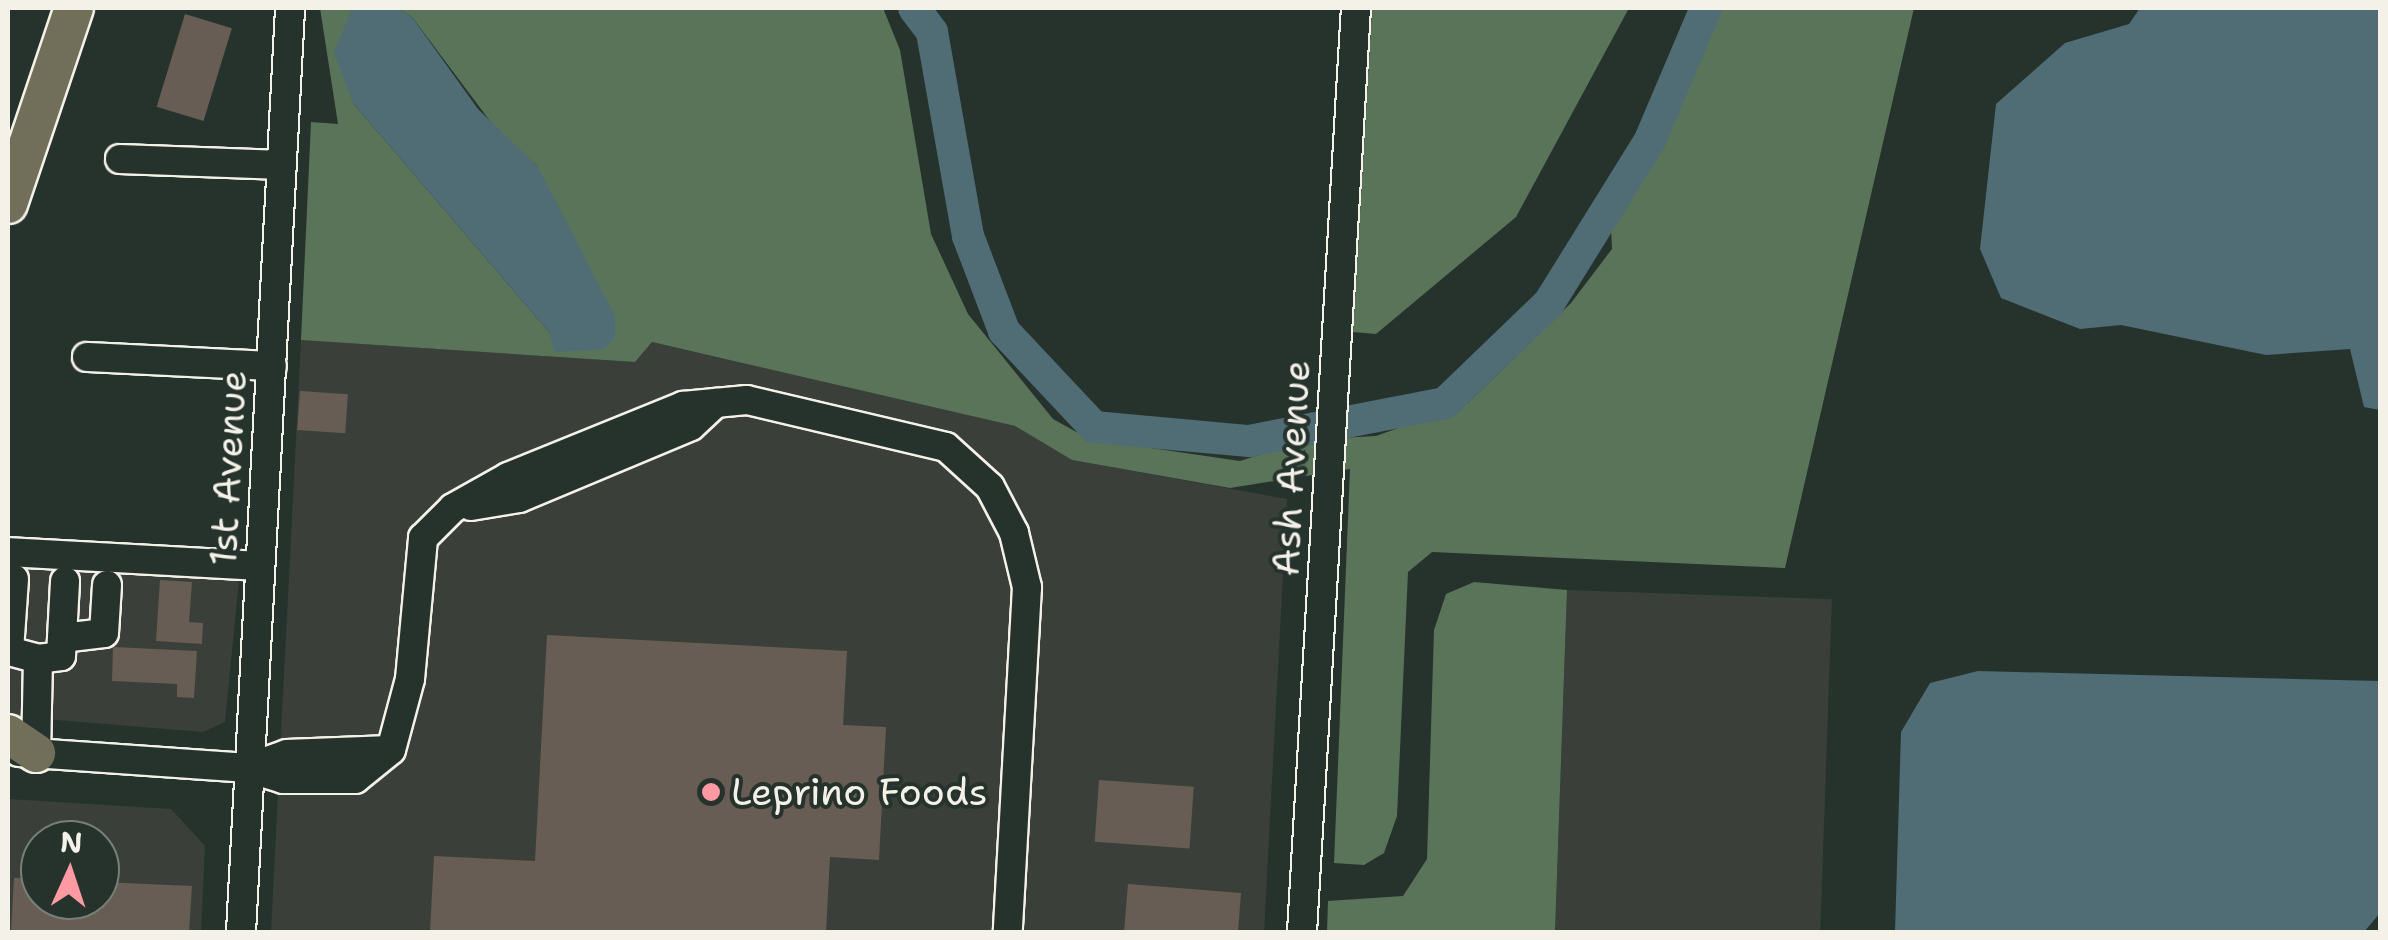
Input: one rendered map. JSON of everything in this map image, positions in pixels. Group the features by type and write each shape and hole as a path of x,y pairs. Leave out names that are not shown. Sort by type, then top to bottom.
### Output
{"highway":[{"path":"8,204 74,8"}],"street":[{"name":"1st Avenue","path":"241,932 290,8"},
{"name":"Ash Avenue","path":"1302,932 1356,8"},
{"path":"120,159 282,164"},
{"path":"87,357 272,366"},
{"path":"38,659 17,746 248,768 286,754 391,750 410,680 422,538 454,508 508,477 665,413 747,400 946,448 990,487 1014,533 1027,586 1008,932"},
{"path":"8,552 260,566"},
{"path":"14,580 9,651 38,659 61,656 65,581"},
{"path":"62,638 104,634 107,585"}],"shaded area":[{"path":"301,340 635,362 652,342 1015,426 1072,460 1287,499 1264,932 271,932"},
{"path":"8,557 240,569 225,722 203,732 8,716"},
{"path":"1567,590 1832,599 1820,932 1555,932"},
{"path":"8,799 171,809 205,846 201,932 8,932"}],"green space":[{"path":"320,8 352,8 353,103 549,332 538,167 496,129 412,17 398,8 883,8 900,50 931,234 968,314 1053,419 1089,439 1240,461 1305,440 1376,436 1468,403 1571,303 1612,249 1611,227 1662,135 1713,8 1914,8 1785,568 1432,552 1408,572 1397,816 1384,853 1364,865 1334,863 1350,469 1230,488 1072,460 1015,426 652,342 635,362 301,340 311,122 338,124"},
{"path":"1372,8 1629,8 1516,217 1376,334 1353,332"},
{"path":"1474,582 1567,590 1555,932 1327,932 1328,901 1403,896 1427,859 1434,630 1446,594"}],"water":[{"path":"352,8 398,8 412,17 478,109 538,167 615,316 615,337 605,349 555,352 549,332 353,103 334,53"},
{"path":"2140,8 2380,8 2380,410 2364,407 2350,349 2266,355 2121,325 2080,329 2001,298 1980,249 1996,104 2065,43 2129,24"},
{"path":"1978,671 2380,681 2380,913 2364,932 1895,932 1901,732 1930,683"}],"building":[{"path":"185,14 232,28 203,121 157,107"},
{"path":"300,391 348,394 345,433 297,430"},
{"path":"160,580 192,582 189,622 203,623 202,644 156,641"},
{"name":"Leprino Foods","path":"547,635 847,651 843,725 886,727 879,860 830,857 826,932 430,932 434,856 535,861"},
{"path":"113,647 197,651 194,698 177,697 177,684 112,681"},
{"path":"1099,780 1194,787 1189,848 1095,842"},
{"path":"14,878 20,878 20,920 120,920 120,883 192,886 189,932 11,932"},
{"path":"1128,884 1241,893 1238,932 1124,932"}],"waterway":[{"path":"914,8 932,32 968,236 1004,331 1094,427 1249,441 1445,403 1549,303 1650,140 1706,8"}],"place":[{"name":"Leprino Foods","path":"711,792"}]}
